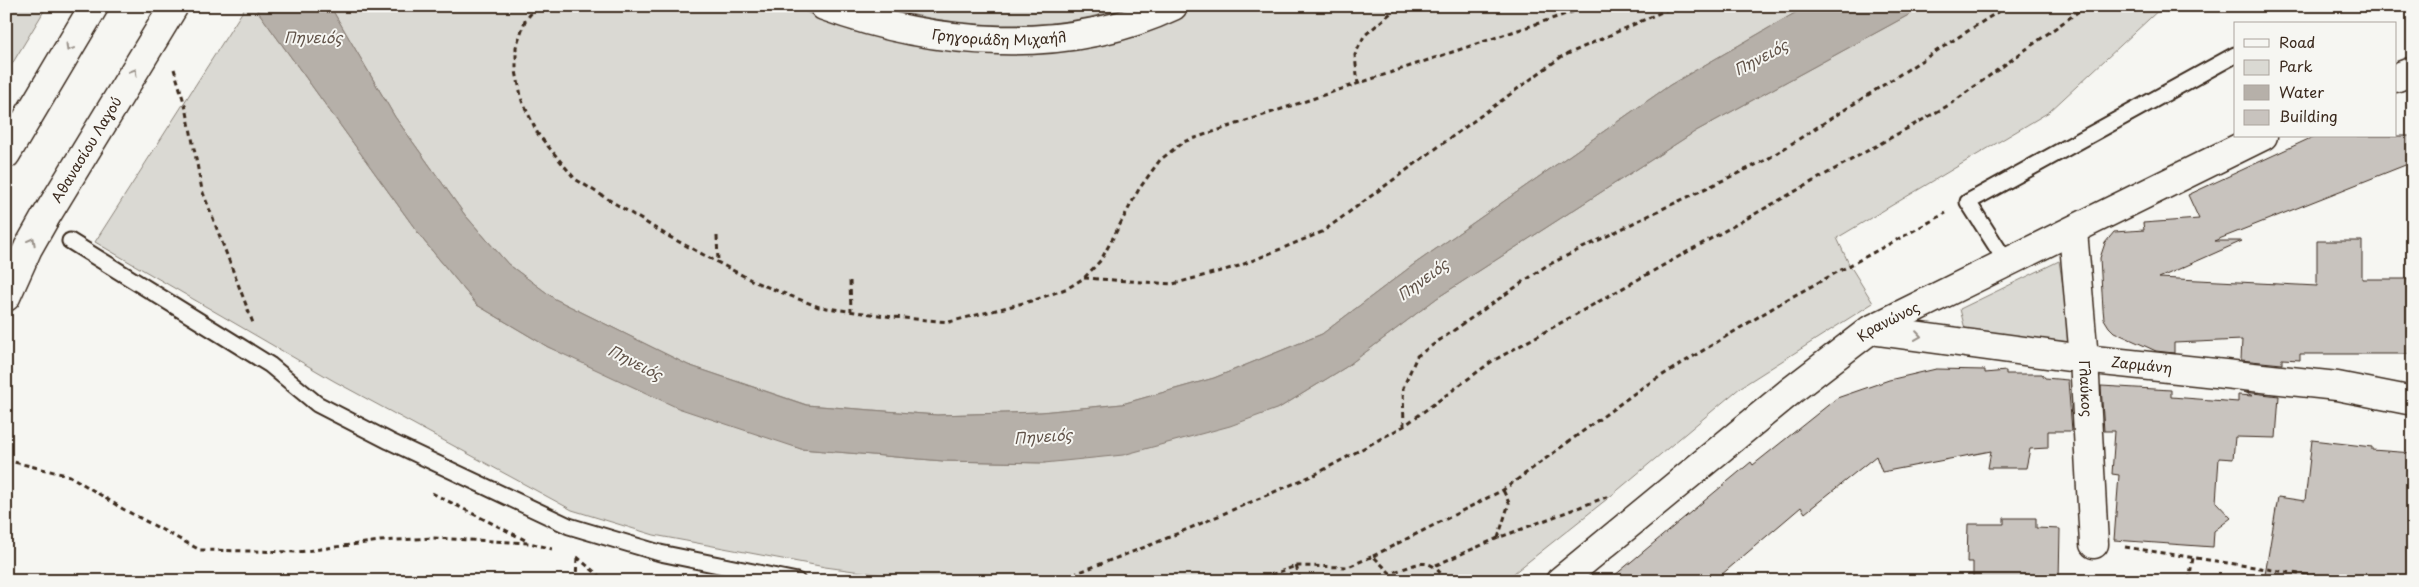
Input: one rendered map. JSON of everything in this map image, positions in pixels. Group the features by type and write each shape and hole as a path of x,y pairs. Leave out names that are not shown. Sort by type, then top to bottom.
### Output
{"main road":[{"path":"6,154 94,6"},
{"name":"Αθανασίου Λαγού","path":"6,297 28,248 45,218 174,6"},
{"name":"Γρηγοριάδη Μιχαήλ","path":"824,6 906,29 975,39 1020,40 1072,37 1090,33 1128,24 1173,6"},
{"path":"2396,78 2413,71"},
{"name":"Κρανώνος","path":"1560,581 1792,390 1870,330 2259,138"},
{"name":"Γλαύκος","path":"2073,231 2084,360 2094,544"},
{"name":"Ζαρμάνη","path":"1870,330 2084,360 2337,386 2413,402"}],"lane":[{"path":"2007,263 1968,202 2234,57"},
{"path":"70,241 270,365 317,404 389,441 569,526 660,553 797,581"}],"path":[{"path":"537,6 525,21 516,47 516,71 522,101 538,134 575,179 668,236 755,282 819,307 948,322 1035,300 1068,288 1084,278 1101,260 1139,190 1160,160 1183,142 1590,6"},
{"path":"1358,85 1355,55 1364,36 1399,6"},
{"path":"1084,278 1174,284 1239,266 1322,232 1561,57 1675,6"},
{"path":"1404,426 1403,388 1417,356 1546,266 1766,160 2007,6"},
{"path":"1056,581 1153,544 1316,474 1404,426 1491,362 1950,105 2086,6"},
{"path":"174,68 187,112 202,190 270,365"},
{"path":"1254,581 1296,566 1348,567 1503,490 1652,382 1786,300 1968,202"},
{"path":"717,236 718,262"},
{"path":"850,281 850,312"},
{"path":"6,460 70,476 123,509 200,550 298,552 380,541 433,538 530,543 560,552"},
{"path":"1498,538 1509,504 1503,490"},
{"path":"1373,556 1390,573 1422,564 1436,565 1498,538 1612,495"},
{"path":"2129,548 2344,581"},
{"path":"568,554 576,557 605,581"},
{"path":"576,557 576,581"},
{"path":"2189,581 2193,558"},
{"path":"1436,565 1446,581"},
{"path":"1296,566 1301,581"}],"green space":[{"path":"6,6 47,6 6,74"},
{"path":"246,6 254,6 424,241 477,305 548,347 801,449 943,461 1044,463 1279,408 1346,367 1437,298 1696,131 1925,6 2163,6 2049,112 1837,238 1849,264 1873,303 1741,387 1612,495 1504,581 928,581 825,567 654,535 572,510 334,381 95,242"},
{"path":"330,6 791,6 852,31 905,44 963,52 1030,53 1162,24 1198,6 1807,6 1670,85 1413,265 1322,334 1214,378 1122,404 1041,412 937,415 807,405 688,365 555,299 508,264 465,215 395,117"},
{"path":"880,6 1131,6 1075,20 1026,25 1002,25 928,18"},
{"path":"2059,261 2072,342 1966,333 1960,309"},
{"path":"304,579 528,579 528,581 304,581"}],"water":[{"name":"Πηνειός","path":"254,6 330,6 395,117 465,215 508,264 555,299 688,365 806,405 937,415 1041,412 1122,404 1214,378 1322,334 1413,265 1670,85 1807,6 1925,6 1696,131 1437,298 1346,367 1279,408 1230,426 1123,455 1044,463 943,461 801,449 678,408 548,347 477,305 424,241"}],"building":[{"path":"2396,136 2413,136 2413,162 2214,241 2242,241 2159,278 2317,286 2317,241 2362,241 2362,279 2413,279 2413,354 2300,354 2300,360 2282,359 2282,364 2241,360 2242,340 2174,343 2174,353 2156,351 2114,332 2104,319 2100,258 2105,243 2114,232 2144,230 2143,223 2199,219 2188,195 2311,138 2396,138"},
{"path":"1936,369 1985,370 1985,373 2006,371 2006,374 2042,374 2045,378 2068,380 2072,431 2048,431 2048,448 2030,449 2026,468 1988,468 1991,451 1882,472 1876,456 1805,513 1801,507 1714,581 1608,581 1751,462 1753,465 1837,398 1889,380"},
{"path":"2101,386 2171,390 2171,397 2238,402 2238,395 2253,396 2244,392 2279,396 2276,438 2235,437 2233,459 2219,458 2216,502 2231,518 2214,531 2213,547 2114,540 2119,475 2112,474 2115,431 2104,431"},
{"path":"2312,440 2372,447 2372,450 2413,453 2413,581 2347,577 2347,581 2264,581 2278,497 2305,501"},
{"path":"2004,518 2036,518 2036,528 2060,529 2059,581 1973,581 1973,562 1967,562 1968,524 2004,524"}]}
